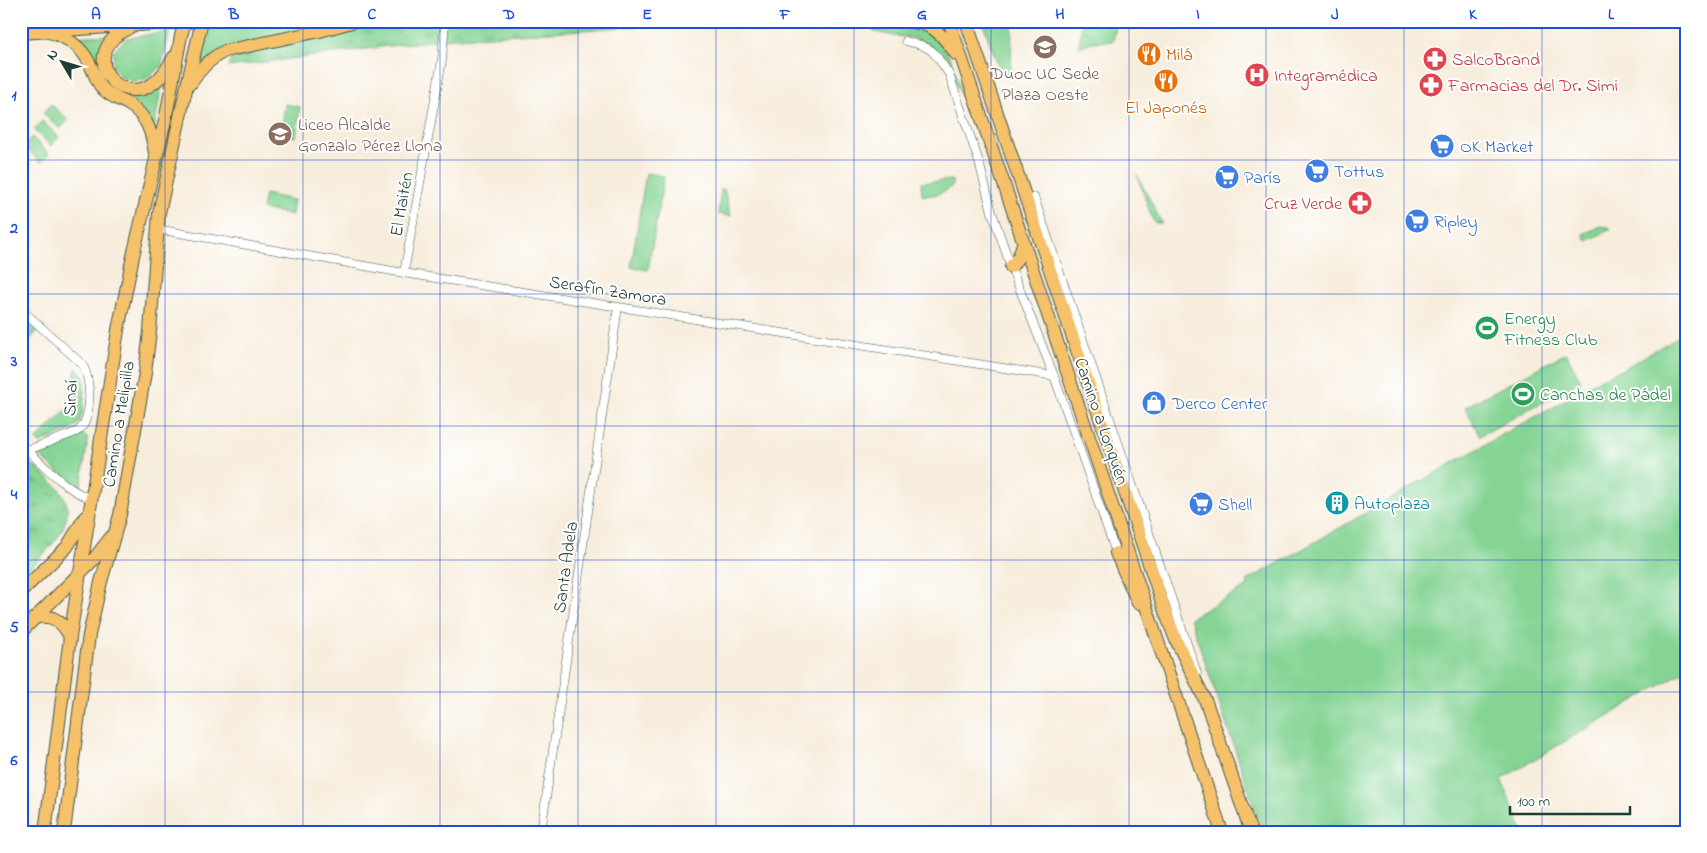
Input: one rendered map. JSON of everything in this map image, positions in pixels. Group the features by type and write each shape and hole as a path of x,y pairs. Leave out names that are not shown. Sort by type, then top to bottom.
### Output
{"main road":[{"name":"Camino a Melipilla","path":"45,832 70,637 118,330 133,256 166,116 185,21"},
{"path":"184,94 197,73 206,63 214,56 225,51 320,32 356,21"},
{"path":"904,21 920,23 937,31 950,45 964,68"},
{"name":"Camino a Lonquén","path":"949,21 1222,832"},
{"name":"Camino a Lonquén","path":"966,21 1166,614 1176,640 1206,702 1251,832"},
{"name":"Camino a Melipilla","path":"64,832 89,635 101,582 118,526 146,364 157,229 162,194 200,24"},
{"path":"21,33 200,24"},
{"path":"134,26 115,36 108,43 105,52 103,60 105,69 110,78 118,85 133,90 150,86 163,74 178,51"},
{"path":"44,31 60,36 74,44 88,60 96,79 103,89 111,96 134,108 143,117 151,132 155,163"},
{"path":"1002,130 1034,197"},
{"path":"1011,267 1019,256 1023,244"},
{"path":"21,592 67,547 80,527 90,503"},
{"path":"21,632 102,549 118,526"},
{"path":"1116,553 1134,595 1154,630"},
{"path":"34,618 44,616 55,619 64,626 70,637"}],"street":[{"name":"El Maitén","path":"404,273 442,60 445,21"},
{"name":"Camino a Lonquén","path":"906,41 921,45 930,50 938,58 948,74 979,162 1011,267 1054,376 1116,553"},
{"name":"Camino a Lonquén","path":"1034,197 1206,702"},
{"name":"Serafín Zamora","path":"157,229 404,273 1054,376"},
{"name":"Santa Adela","path":"542,832 618,307"},
{"name":"Sinaí","path":"21,309 82,364 87,372 89,383 88,410 82,428 76,432 24,447"},
{"path":"24,447 90,503"}],"green space":[{"path":"279,21 330,21 332,23 200,63 209,25"},
{"path":"369,21 719,21 443,39 228,67 231,59"},
{"path":"863,21 881,21 887,24 913,27 927,32 939,41 951,59 966,107 944,57 929,45 915,38 876,32"},
{"path":"982,21 1012,21 1011,78 1002,76"},
{"path":"1082,21 1117,21 1113,41 1092,42 1079,47"},
{"path":"170,31 161,67 146,79 134,82 120,77 113,66 114,50 127,38"},
{"path":"110,35 103,45 117,91 136,97 146,95 162,83 154,129 108,89 69,37"},
{"path":"51,104 68,120 60,129 43,113"},
{"path":"285,104 300,107 296,137 281,134"},
{"path":"42,121 59,137 51,146 34,130"},
{"path":"32,137 49,154 41,163 24,146"},
{"path":"646,173 664,176 648,270 631,267"},
{"path":"1137,175 1162,223 1155,223 1152,218"},
{"path":"952,180 952,186 942,193 922,195 921,183"},
{"path":"721,189 724,189 731,216 718,214"},
{"path":"265,194 294,200 292,215 262,209"},
{"path":"1601,226 1611,229 1587,241 1583,234"},
{"path":"21,315 38,331 25,345 21,342"},
{"path":"1686,332 1686,670 1501,779 1523,832 1263,832 1190,618 1248,586 1247,581 1554,407 1588,385 1623,369"},
{"name":"Canchas de Pádel","path":"1566,353 1581,381 1480,436 1465,407"},
{"path":"77,368 84,376 84,402 79,422 69,431 40,443 36,440 71,405"},
{"path":"83,434 88,439 80,493 37,453"},
{"path":"21,455 59,489 66,501 67,513 64,525 50,548 21,576"}],"place":[{"name":"Duoc UC Sede Plaza Oeste","path":"1045,47"},
{"name":"Milá","path":"1149,54"},
{"name":"SalcoBrand","path":"1435,59"},
{"name":"Integramédica","path":"1257,75"},
{"name":"El Japonés","path":"1166,81"},
{"name":"Farmacias del Dr. Simi","path":"1431,85"},
{"name":"Liceo Alcalde Gonzalo Pérez Llona","path":"280,134"},
{"name":"OK Market","path":"1442,146"},
{"name":"Tottus","path":"1317,171"},
{"name":"París","path":"1227,177"},
{"name":"Cruz Verde","path":"1360,203"},
{"name":"Ripley","path":"1417,221"},
{"name":"Energy Fitness Club","path":"1487,328"},
{"name":"Canchas de Pádel","path":"1523,394"},
{"name":"Derco Center","path":"1154,403"},
{"name":"Autoplaza","path":"1337,503"},
{"name":"Shell","path":"1201,504"}]}
